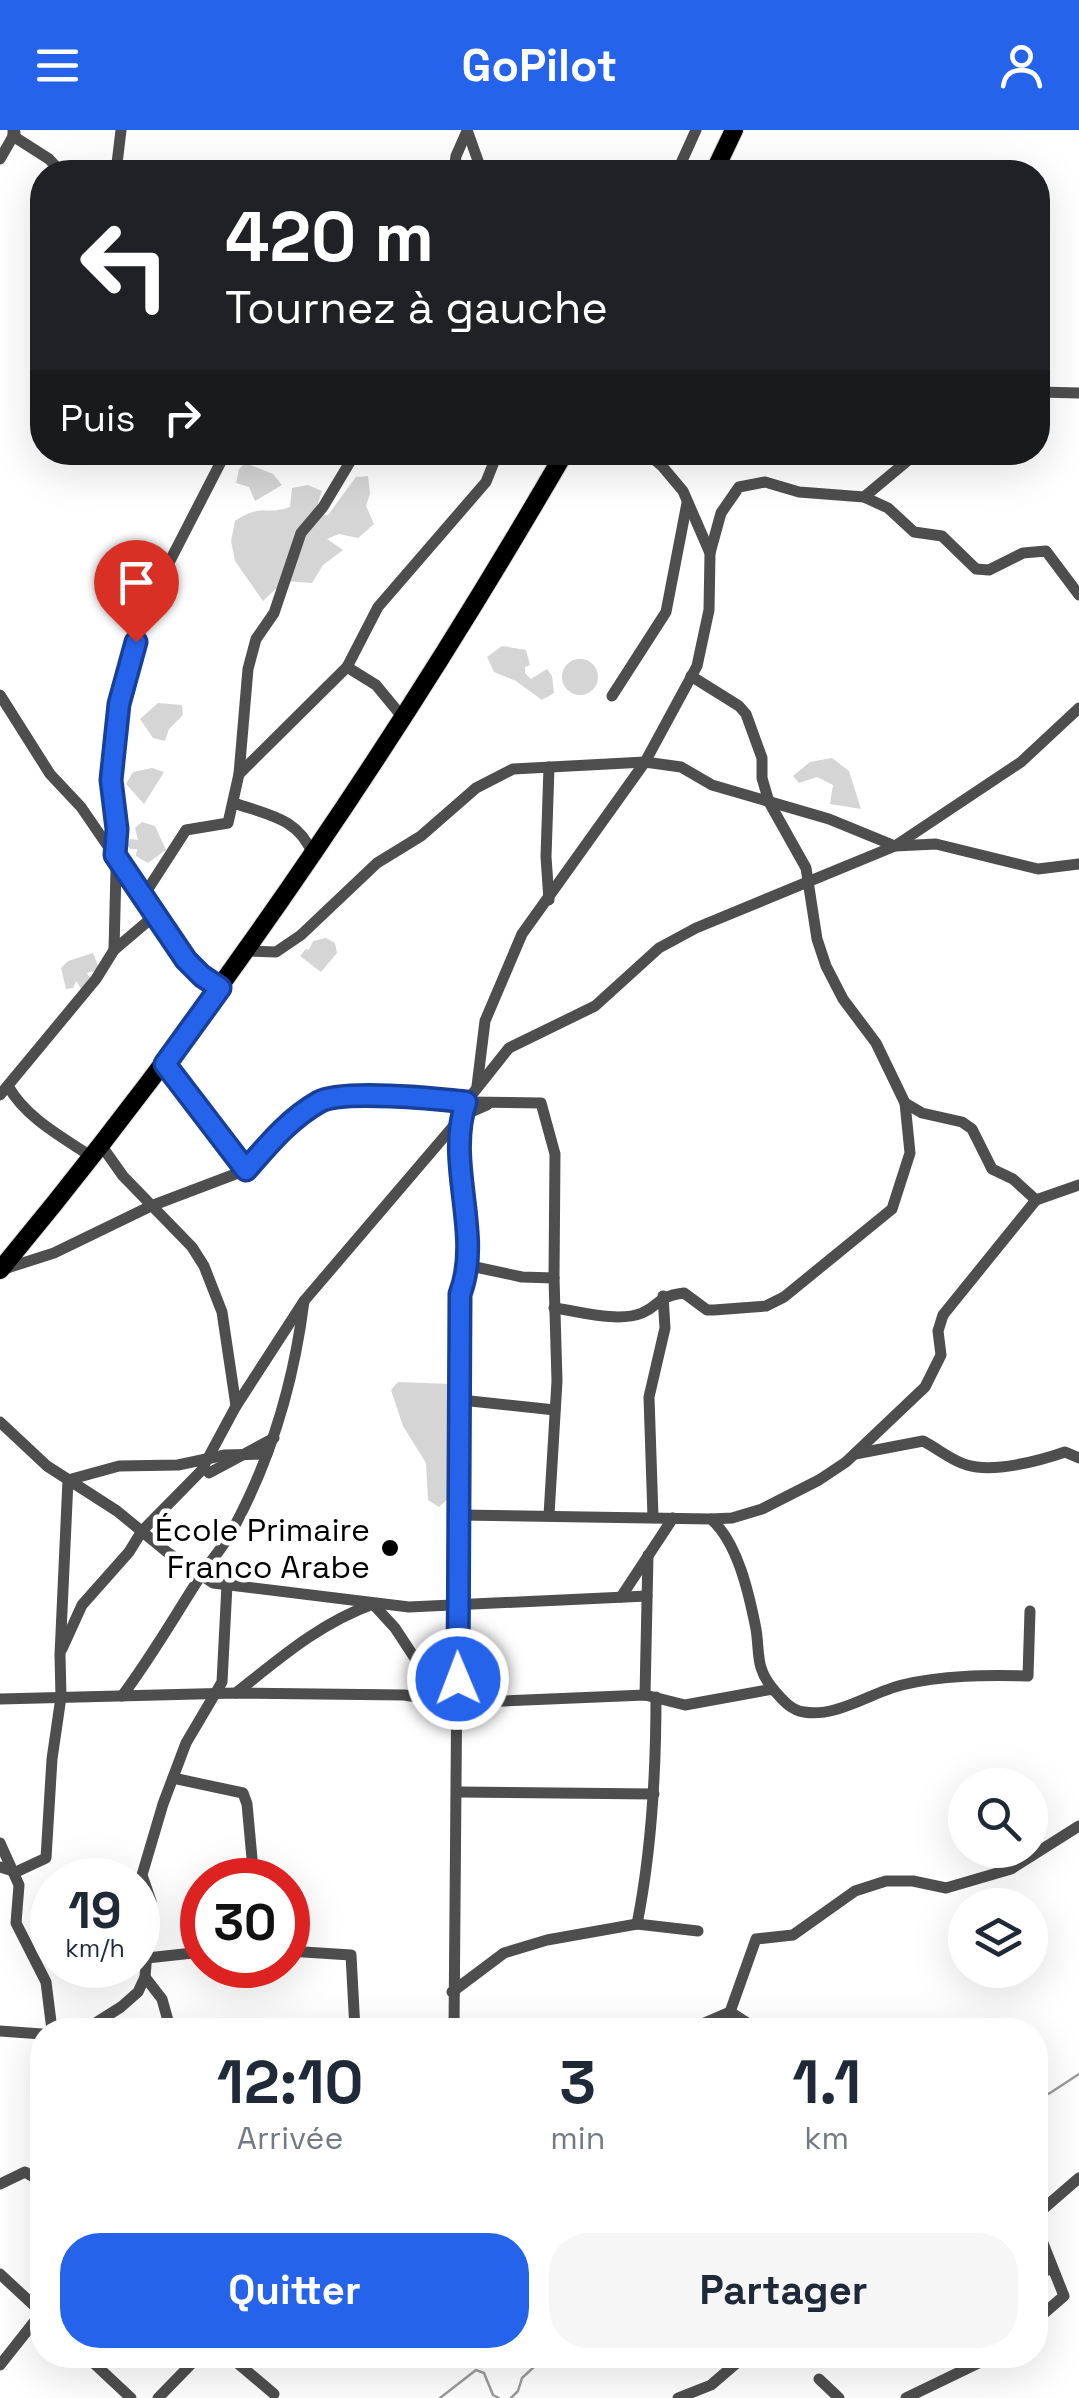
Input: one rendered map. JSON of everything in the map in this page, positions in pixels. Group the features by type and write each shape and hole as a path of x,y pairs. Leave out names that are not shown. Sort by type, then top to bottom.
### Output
{"highway":[{"path":"720,160 734,130"},
{"path":"0,1270 165,1064 247,951 404,718 557,465"}],"street":[{"path":"117,160 121,130"},
{"path":"456,160 467,130"},
{"path":"467,130 478,160"},
{"path":"682,160 696,130"},
{"path":"0,160 14,132 50,160"},
{"path":"1050,392 1079,392"},
{"path":"114,950 117,829 111,780 119,704 140,627 157,586 219,465"},
{"path":"154,916 148,888 186,830 228,823 238,774 248,669 256,638 274,613 301,533 324,507 348,465"},
{"path":"238,774 347,667 378,607 486,482 493,465"},
{"path":"661,465 687,502 710,552"},
{"path":"864,497 902,465"},
{"path":"477,1086 485,1021 522,934 645,762 697,666 708,610 710,552 721,513 739,487 765,482 799,492 864,497 888,508 914,532 942,536 976,569 989,570 1023,553 1046,551 1079,594"},
{"path":"612,696 666,612 687,502"},
{"path":"347,667 376,685 404,718"},
{"path":"554,1308 616,1316 641,1313 662,1296 684,1293 707,1310 766,1306 784,1298 892,1209 910,1152 905,1103 876,1043 843,998 826,966 817,939 806,868 769,802 762,778 762,758 746,714 692,676"},
{"path":"0,695 50,774 82,808 186,960 220,988"},
{"path":"456,2018 452,1992 460,1294 466,1265 462,1116 466,1102 508,1048 590,1009 659,948 696,928 895,846 1021,762 1079,708"},
{"path":"247,951 276,952 301,936 377,863 420,836 476,788 513,770 645,762 681,767 712,785 829,819 895,846 936,844 1038,869 1079,864"},
{"path":"549,767 549,900"},
{"path":"234,802 294,826 306,835 313,854"},
{"path":"154,916 114,950 96,979 4,1090 43,1124 97,1151 192,1247 222,1312 236,1406"},
{"path":"165,1064 246,1170"},
{"path":"0,1270 54,1253 151,1206 246,1170 286,1125 324,1099 409,1096 540,1103 556,1154 555,1410 549,1515"},
{"path":"60,1655 82,1605 129,1552 142,1531 201,1471 236,1406 304,1301 462,1116 493,1102"},
{"path":"905,1103 922,1113 962,1122 972,1129 992,1169 1013,1179 1036,1200"},
{"path":"458,1515 732,1518 819,1480 854,1454 925,1387 941,1356 938,1331 943,1316 1036,1200 1079,1185"},
{"path":"466,1265 522,1278 554,1278"},
{"path":"653,1517 649,1397 664,1328 662,1296"},
{"path":"122,1696 232,1530 268,1454 297,1361 304,1301"},
{"path":"461,1400 555,1410"},
{"path":"0,1422 47,1466 200,1576 227,1585 410,1607 648,1596"},
{"path":"210,1474 274,1438"},
{"path":"854,1454 923,1441 965,1465 1034,1462 1064,1452 1079,1458"},
{"path":"68,1480 119,1466 178,1465 209,1458 268,1454"},
{"path":"0,1866 16,1872 46,1858 52,1760 61,1697 68,1480"},
{"path":"621,1598 673,1518"},
{"path":"711,1518 722,1528 732,1550 756,1632 756,1652 763,1677 792,1709 808,1714 845,1706 903,1684 981,1674 1028,1676 1030,1611"},
{"path":"637,1924 650,1849 654,1794 648,1555"},
{"path":"147,1858 186,1744 222,1682 227,1585"},
{"path":"236,1693 304,1639 342,1616 373,1604"},
{"path":"373,1604 395,1628 443,1701"},
{"path":"0,1699 236,1693 404,1696 458,1703 650,1696 685,1705 773,1689"},
{"path":"172,1778 243,1793 252,1858"},
{"path":"457,1792 654,1794"},
{"path":"716,2018 730,2012 756,1939 793,1935 855,1891 886,1881 913,1881 946,1888 1011,1869 1079,1826"},
{"path":"0,1844 16,1872 16,1923 46,1982 50,2018"},
{"path":"452,1992 504,1953 547,1940 637,1924 698,1931"},
{"path":"310,1952 351,1955 354,2018"},
{"path":"104,2018 121,2008 140,1988"},
{"path":"153,1988 162,1999 164,2018"},
{"path":"730,2012 739,2018"},
{"path":"0,2031 30,2033"},
{"path":"0,2184 30,2172"},
{"path":"1048,2207 1079,2178"},
{"path":"1048,2259 1064,2296 1048,2310"},
{"path":"0,2274 30,2302"},
{"path":"0,2365 30,2328"},
{"path":"100,2368 131,2398"},
{"path":"158,2398 187,2368"},
{"path":"243,2368 274,2394"},
{"path":"678,2398 711,2385 731,2368"},
{"path":"906,2398 968,2368"},
{"path":"819,2378 839,2398"}],"shaded area":[{"path":"250,465 273,474 282,485 255,501 249,487 236,483 239,469"},
{"path":"368,476 370,494 366,506 374,524 358,538 339,534 327,539 343,550 323,565 312,583 284,581 263,601 235,561 231,541 235,521 251,512 290,507 292,488 308,485 322,491 315,513 328,515 356,477"},
{"path":"502,646 526,650 530,665 525,667 525,673 531,679 547,669 554,693 542,700 516,681 494,672 487,657"},
{"path":"580,659 593,664 598,677 593,690 580,695 567,690 562,677 567,664"},
{"path":"158,703 182,705 183,715 169,729 165,741 153,738 140,719"},
{"path":"832,758 849,771 861,809 830,804 833,785 817,777 799,783 793,776 810,762"},
{"path":"152,768 164,772 144,804 126,784 133,772"},
{"path":"142,822 155,826 166,850 148,863 136,856 137,849 127,845 130,839 138,840 135,828"},
{"path":"326,938 335,943 337,953 321,972 300,956 313,941"},
{"path":"93,953 100,970 87,973 91,980 82,990 76,981 73,988 66,989 61,968 68,961"},
{"path":"398,1382 452,1384 457,1395 456,1473 452,1495 439,1507 428,1500 426,1463 403,1426 391,1390"}],"waterway":[{"path":"1048,2094 1079,2074"},
{"path":"511,2398 533,2368"},
{"path":"440,2398 476,2370 484,2373 493,2395 499,2398"}],"place":[{"name":"École Primaire Franco Arabe","path":"390,1548"}],"route":[{"path":"136,642 119,704 111,780 117,829 115,855 186,960 220,988 165,1064 188,1091 212,1130 246,1170 286,1125 324,1099 409,1096 466,1102 460,1144 466,1276 460,1294 458,1679"}]}
